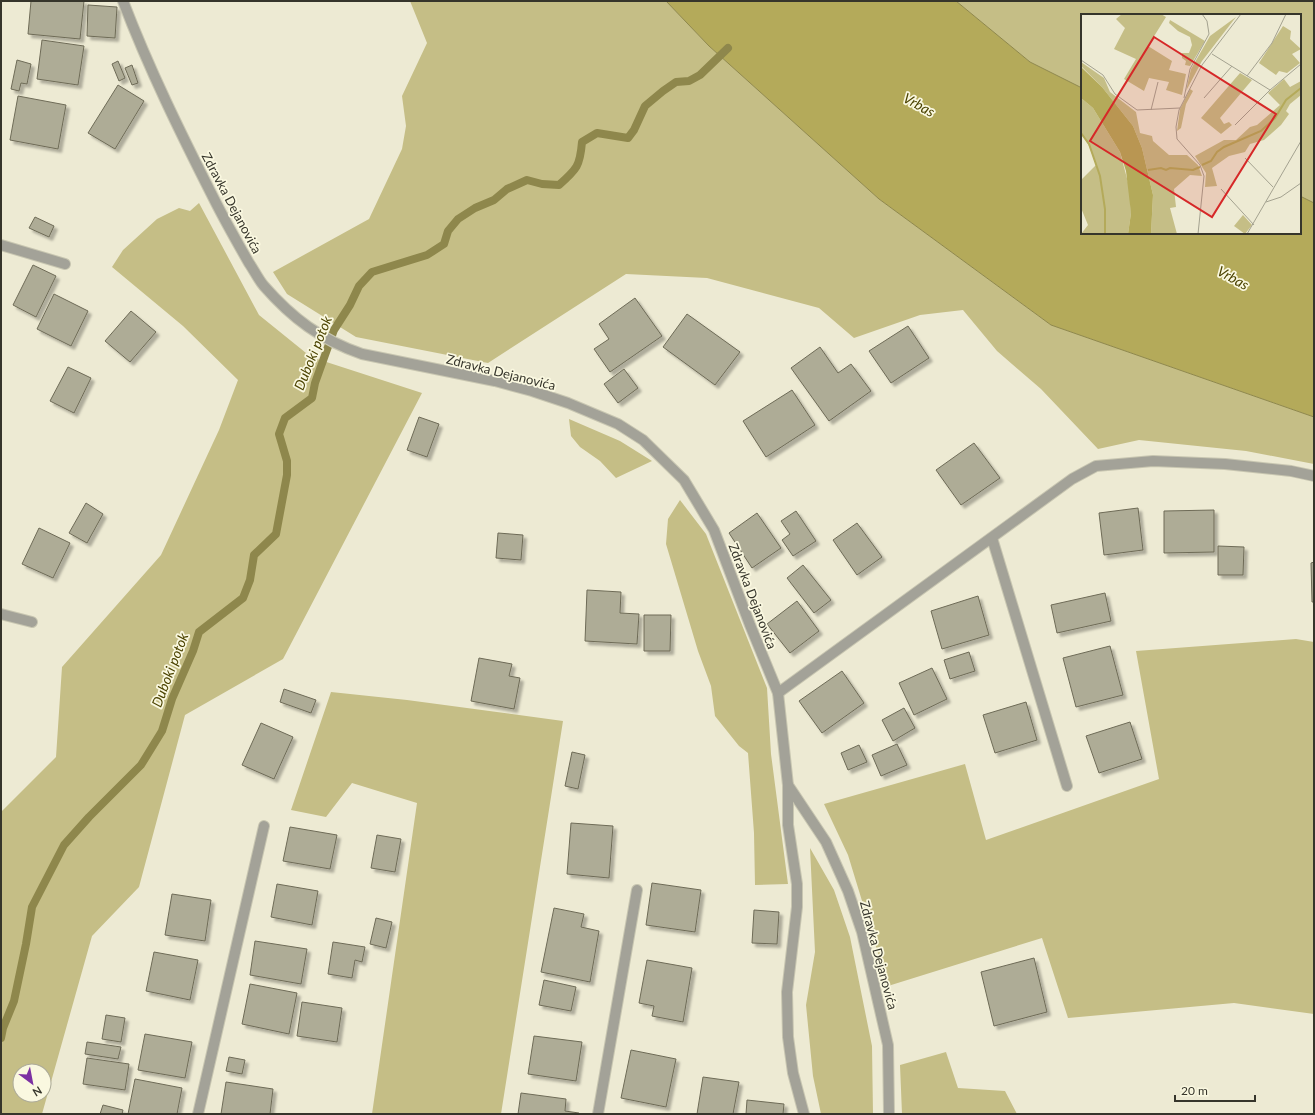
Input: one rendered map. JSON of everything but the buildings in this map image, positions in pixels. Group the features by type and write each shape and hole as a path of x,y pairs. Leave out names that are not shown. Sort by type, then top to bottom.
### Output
{"street":[{"name":"Zdravka Dejanovića","path":"123,1 166,104 239,245 262,284 283,306 318,335 341,347 362,354 495,381 532,391 568,403 618,424 643,440 684,480 714,530 750,625 778,693 788,785 826,842 848,891 862,932 888,1045 889,1114"},
{"path":"1,245 65,264"},
{"path":"778,693 1072,479 1096,466 1160,461 1232,465 1291,471 1314,476"},
{"path":"992,538 1067,786"},
{"path":"1,614 32,622"},
{"path":"788,785 788,825 797,884 797,907 787,992 788,1037 793,1073 804,1114"},
{"path":"198,1114 264,826"},
{"path":"598,1114 637,890"}],"shaded area":[{"path":"410,1 666,1 709,46 879,199 1051,325 1314,417 1314,464 1246,451 1139,440 1098,449 1041,389 997,351 963,310 920,315 854,338 819,308 707,278 626,274 488,363 356,337 287,294 273,272 369,219 402,149 406,126 402,96 427,43"},
{"path":"956,1 1314,1 1314,203 1301,196 1301,14 1081,14 1081,88 1030,62"},
{"path":"199,203 259,315 311,357 422,393 283,659 185,715 139,887 92,936 52,1078 52,1063 12,1063 12,1103 45,1103 42,1114 1,1114 1,812 56,757 62,667 161,555 219,430 238,380 183,326 112,267 123,250 157,219 179,208 190,211"},
{"path":"569,419 620,441 652,461 616,478 600,461 580,447 571,436"},
{"path":"680,500 706,534 767,688 771,754 788,884 755,885 754,833 748,753 739,746 715,716 711,686 698,651 666,544 668,519"},
{"path":"1296,639 1314,642 1314,1014 1234,1003 1068,1018 1042,938 888,986 848,855 824,804 965,764 986,840 1159,779 1136,651"},
{"path":"331,692 407,700 563,721 501,1114 372,1114 417,803 352,783 326,817 291,810"},
{"path":"810,848 834,890 850,937 872,1046 873,1114 821,1114 813,1076 806,1005 815,952"},
{"path":"946,1052 958,1088 1005,1091 1017,1114 902,1114 900,1065"}],"water":[{"name":"Vrbas","path":"666,1 956,1 1030,62 1081,88 1081,234 1301,234 1301,196 1314,203 1314,417 1051,325 879,199 709,46"}],"waterway":[{"name":"Duboki potok","path":"1,1038 3,1028 14,1001 32,907 64,845 89,817 141,765 162,731 172,699 193,651 199,632 243,598 250,580 254,555 276,534 287,475 287,461 279,434 285,418 312,398 315,383 334,330 350,305 359,286 372,272 427,255 444,244 448,231 458,219 475,208 494,200 507,189 527,180 542,184 559,185 574,171 579,162 582,142 597,133 628,138 634,130 645,106 676,82 689,81 700,75 728,48"}]}
